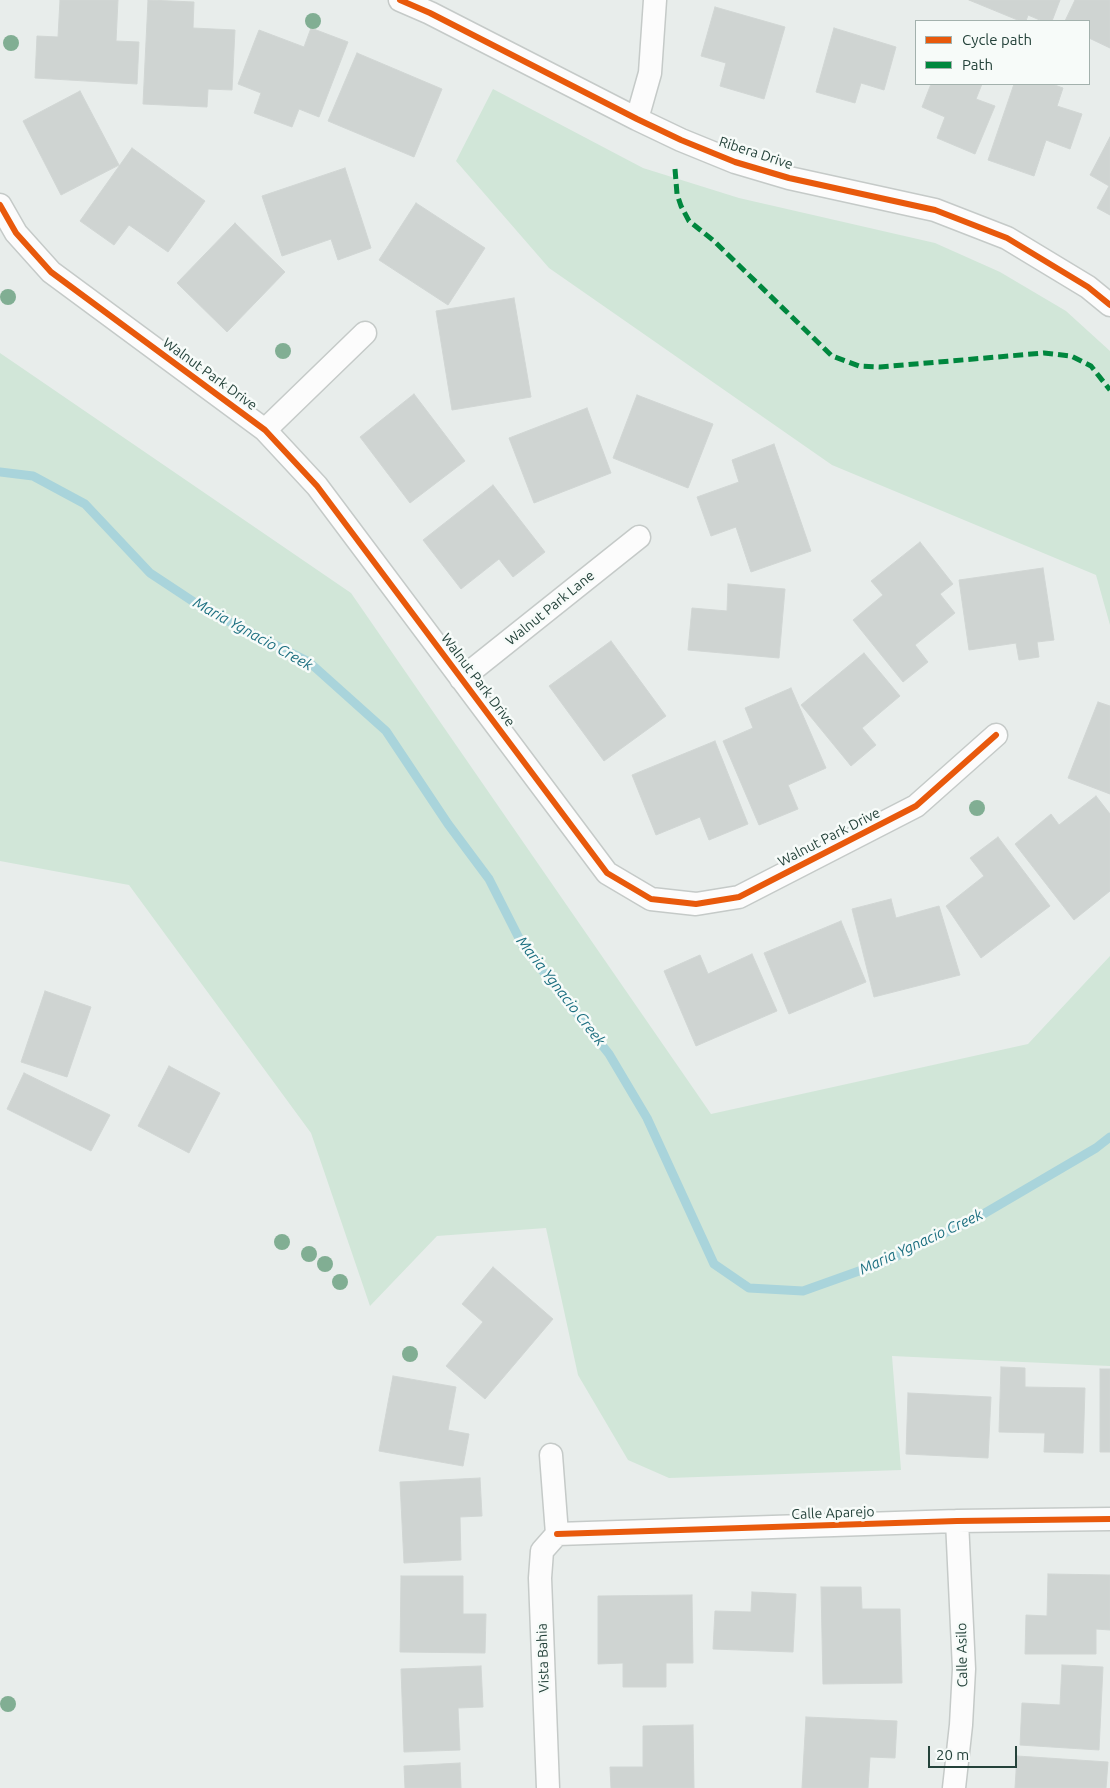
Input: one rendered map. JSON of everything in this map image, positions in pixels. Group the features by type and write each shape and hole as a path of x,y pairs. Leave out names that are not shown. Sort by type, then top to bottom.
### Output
{"street":[{"name":"Ribera Drive","path":"400,0 430,13 637,119 735,162 789,178 935,210 1007,238 1088,287 1110,305"},
{"path":"637,119 650,73 655,0"},
{"name":"Walnut Park Drive","path":"0,205 16,233 52,272 265,430 317,486 607,873 651,899 696,904 739,897 916,806 996,735"},
{"path":"265,430 365,333"},
{"name":"Walnut Park Lane","path":"461,679 639,537"},
{"path":"551,1455 557,1534"},
{"name":"Calle Aparejo","path":"557,1534 957,1521 1110,1519"},
{"name":"Calle Asilo","path":"954,1788 961,1725 964,1669 957,1521"},
{"name":"Vista Bahia","path":"548,1788 540,1578 542,1551 557,1534"}],"green space":[{"path":"493,89 643,168 739,198 935,243 1000,272 1066,311 1110,351 1110,625 1096,575 832,465 549,268 456,161"},
{"path":"0,353 351,593 711,1114 1028,1044 1110,956 1110,1366 892,1356 901,1470 669,1478 628,1460 578,1375 546,1228 437,1236 370,1306 311,1133 129,885 0,861"}],"building":[{"path":"60,0 118,0 116,41 139,42 137,84 35,78 37,36 58,37"},
{"path":"148,0 194,2 193,28 235,30 232,90 208,89 207,107 143,104"},
{"path":"969,0 1060,0 1052,20 1040,20 1028,15 1026,20 1018,20"},
{"path":"1075,0 1110,0 1110,48 1090,38 1090,20 1065,20"},
{"path":"715,7 785,27 764,99 720,86 726,63 701,56"},
{"path":"311,28 348,42 319,117 299,109 292,127 254,113 261,93 238,84 259,30 304,47"},
{"path":"834,28 896,47 884,90 861,83 855,103 816,92"},
{"path":"357,53 442,89 414,157 328,121"},
{"path":"931,85 982,85 976,99 995,106 975,154 937,138 945,117 922,107"},
{"path":"1014,85 1055,85 1063,88 1057,106 1082,114 1070,149 1046,140 1034,176 988,160"},
{"path":"80,91 119,165 61,195 23,121"},
{"path":"1110,137 1110,215 1097,208 1109,186 1090,175"},
{"path":"132,148 205,201 168,252 129,225 114,245 80,221"},
{"path":"345,168 371,248 338,260 331,239 282,256 262,196"},
{"path":"416,203 485,248 448,305 379,260"},
{"path":"235,223 285,272 227,332 177,283"},
{"path":"514,298 531,397 452,410 436,311"},
{"path":"414,394 465,461 410,503 360,437"},
{"path":"637,395 713,424 688,488 613,458"},
{"path":"587,408 611,473 534,503 509,438"},
{"path":"774,444 811,551 751,572 736,527 711,536 697,497 739,482 732,460"},
{"path":"493,485 545,552 513,577 499,559 461,589 423,540"},
{"path":"920,542 953,584 940,594 955,613 915,645 928,662 903,682 853,620 883,595 871,581"},
{"path":"1043,568 1054,640 1037,642 1039,657 1019,660 1016,643 969,650 959,580"},
{"path":"728,584 785,589 779,658 688,650 692,608 727,611"},
{"path":"611,641 666,716 604,761 549,686"},
{"path":"864,653 900,696 862,728 876,745 851,766 801,705"},
{"path":"791,688 826,768 788,785 798,809 759,825 723,741 753,728 745,708"},
{"path":"1098,702 1110,706 1110,794 1068,778"},
{"path":"715,741 748,824 709,840 700,817 656,835 632,775"},
{"path":"1096,796 1110,814 1110,891 1074,920 1015,844 1051,814 1059,825"},
{"path":"998,837 1050,906 981,958 946,906 984,876 970,858"},
{"path":"891,899 896,918 939,906 960,975 874,997 852,909"},
{"path":"841,921 866,982 789,1014 764,953"},
{"path":"752,954 777,1011 696,1046 664,971 700,955 708,974"},
{"path":"45,991 91,1007 67,1077 21,1062"},
{"path":"169,1066 220,1093 189,1153 138,1126"},
{"path":"24,1073 110,1115 91,1151 7,1109"},
{"path":"493,1267 553,1319 485,1399 446,1366 483,1322 462,1304"},
{"path":"1001,1367 1025,1368 1025,1387 1085,1388 1083,1453 1044,1452 1045,1433 999,1432"},
{"path":"1100,1369 1110,1369 1110,1452 1100,1452"},
{"path":"393,1376 456,1387 448,1430 469,1434 463,1466 379,1451"},
{"path":"908,1393 991,1397 988,1458 906,1454"},
{"path":"480,1478 482,1516 460,1517 461,1560 404,1563 400,1482"},
{"path":"1048,1574 1110,1575 1110,1630 1096,1629 1096,1654 1025,1654 1026,1615 1047,1616"},
{"path":"401,1576 463,1576 463,1614 486,1614 485,1653 400,1652"},
{"path":"821,1587 861,1587 862,1609 900,1609 902,1683 823,1684"},
{"path":"752,1592 796,1594 793,1652 713,1649 715,1611 751,1612"},
{"path":"692,1595 693,1663 666,1663 666,1687 623,1687 623,1663 598,1664 598,1596"},
{"path":"1062,1665 1103,1667 1099,1750 1020,1745 1022,1703 1060,1705"},
{"path":"481,1666 483,1707 458,1708 460,1750 404,1752 401,1669"},
{"path":"806,1717 897,1721 895,1758 870,1757 868,1788 802,1788"},
{"path":"693,1725 694,1788 611,1788 610,1767 643,1767 643,1726"},
{"path":"1017,1756 1108,1762 1106,1788 1015,1788"},
{"path":"460,1763 461,1788 405,1788 404,1766"}],"waterway":[{"name":"Maria Ygnacio Creek","path":"0,472 33,476 85,504 150,573 206,610 309,662 386,731 448,824 489,879 523,946 609,1054 647,1118 714,1264 749,1288 803,1291 887,1261 980,1216 1096,1148 1110,1137"}],"marked path":[{"path":"675,169 677,194 689,221 714,241 832,356 859,366 880,367 1044,353 1071,356 1091,366 1110,390"}],"cycle path":[{"path":"400,0 430,13 637,119 681,140 735,162 789,178 935,210 1007,238 1088,287 1110,305"},
{"path":"0,205 16,233 51,272 265,430 317,486 607,873 651,899 696,904 739,897 916,806 996,735"},
{"path":"557,1534 957,1521 1110,1519"}]}
